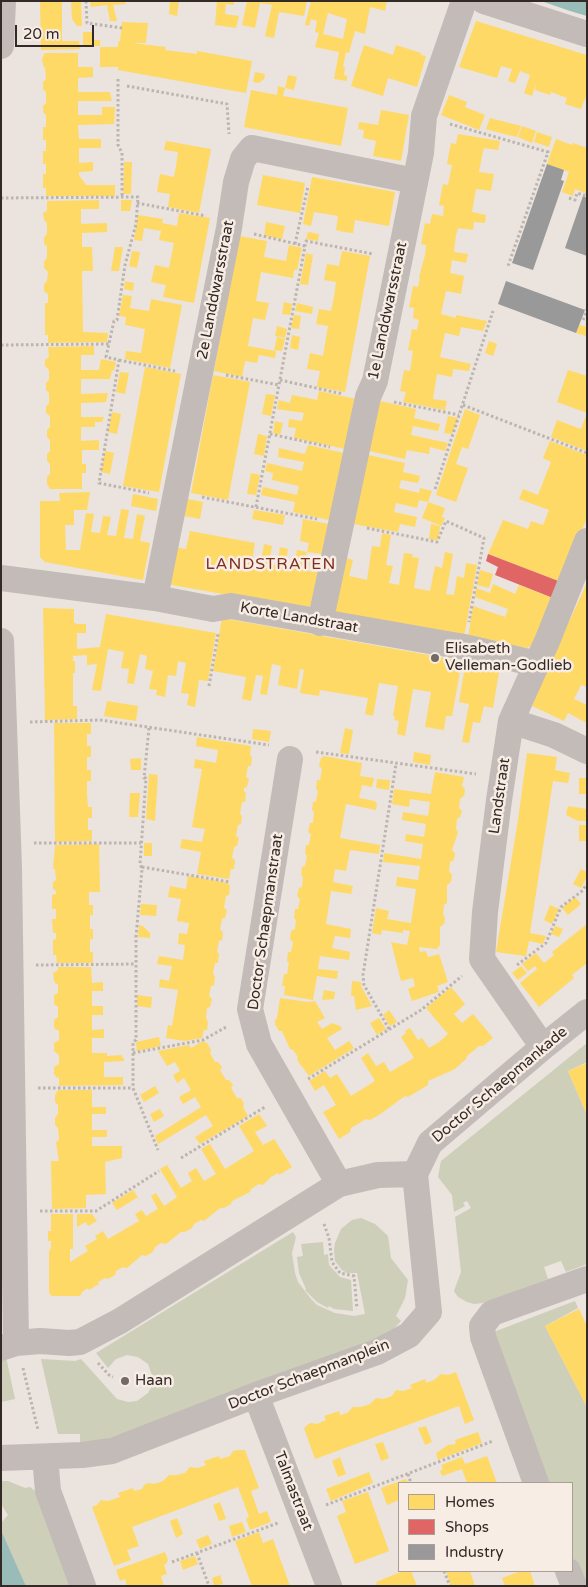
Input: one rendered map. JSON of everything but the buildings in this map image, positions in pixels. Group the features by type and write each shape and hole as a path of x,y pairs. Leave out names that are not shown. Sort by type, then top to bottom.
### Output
{"street":[{"path":"1,46 3,1"},
{"name":"1e Landdwarsstraat","path":"320,623 368,397 375,380 421,153 424,116 464,1"},
{"path":"484,1 587,34"},
{"path":"243,160 252,148 415,181"},
{"name":"2e Landdwarsstraat","path":"155,598 230,224 236,182 243,160"},
{"name":"Landstraat","path":"482,959 485,912 511,721 537,664 587,541"},
{"name":"Korte Landstraat","path":"1,578 155,598 213,610 231,606 464,647 537,664"},
{"path":"1,641 8,843 14,1211 19,1344 80,1342 120,1321 339,1184 378,1175 416,1174"},
{"path":"511,721 554,735 587,751"},
{"name":"Doctor Schaepmanstraat","path":"290,754 250,1009 259,1044 339,1184"},
{"path":"482,959 543,1047"},
{"name":"Doctor Schaepmankade","path":"416,1174 430,1143 587,1012"},
{"name":"Doctor Schaepmanplein","path":"1,1458 45,1457 112,1451 256,1395 378,1352 409,1335 429,1312 416,1174"},
{"path":"536,1482 483,1337 482,1326 492,1314 586,1281"},
{"name":"Talmastraat","path":"256,1395 329,1586"},
{"path":"45,1457 48,1491 83,1586"},
{"path":"568,1572 574,1586"}],"path":[{"path":"86,1 87,23 122,28"},
{"path":"118,79 118,144 122,153 122,197"},
{"path":"127,86 227,104 230,142 243,160"},
{"path":"424,116 548,152 508,266"},
{"path":"296,244 313,161"},
{"path":"569,198 575,200 577,192 586,196 587,193"},
{"path":"1,198 138,197 136,224 125,265 117,320 114,321 106,357 182,372 201,371 279,385"},
{"path":"137,203 230,224 305,246"},
{"path":"256,507 306,241 399,259"},
{"path":"583,320 587,309"},
{"path":"435,489 493,311"},
{"path":"1,345 110,344"},
{"path":"119,360 98,483 162,495 176,492 437,542 446,521 484,538 464,647"},
{"path":"280,380 459,415"},
{"path":"463,405 587,453"},
{"path":"270,434 356,453"},
{"path":"209,686 223,608"},
{"path":"4,722 100,720 290,754 396,764 502,778"},
{"path":"149,728 144,778 146,778 140,864 133,1088 158,1150"},
{"path":"390,1030 364,986 363,975 396,764"},
{"path":"8,843 141,843"},
{"path":"141,867 230,882"},
{"path":"497,981 546,943 561,907 582,891 587,884"},
{"path":"181,1158 421,1010 482,959"},
{"path":"10,966 136,964"},
{"path":"133,1053 203,1040 252,1013"},
{"path":"12,1088 133,1088"},
{"path":"14,1211 96,1211 158,1171"},
{"path":"308,1203 326,1226 332,1262 340,1273 354,1276 357,1310"},
{"path":"19,1344 45,1457"},
{"path":"172,1562 408,1474 516,1430"},
{"path":"408,1474 411,1482"},
{"path":"197,1553 209,1586"},
{"path":"444,1572 450,1586"}],"green space":[{"path":"587,1043 587,1062 568,1071 587,1115 587,1264 566,1272 561,1261 544,1267 548,1279 483,1303 474,1304 467,1302 458,1297 454,1291 461,1272 455,1217 471,1208 467,1201 463,1203 465,1206 454,1212 452,1195 438,1177 441,1161"},
{"path":"361,1218 375,1224 388,1236 391,1258 408,1280 405,1298 396,1316 401,1321 390,1333 373,1343 102,1441 80,1442 80,1434 58,1434 41,1359 75,1361 81,1359 117,1399 128,1402 137,1401 148,1393 152,1386 153,1378 148,1364 138,1357 127,1355 116,1359 108,1368 96,1353 293,1232 296,1237 292,1253 295,1273 298,1282 311,1299 317,1305 335,1313 354,1316 365,1314 357,1273 347,1273 342,1270 335,1261 334,1250 341,1229 352,1220"},
{"path":"323,1242 324,1255 328,1254 329,1265 340,1277 351,1280 353,1311 334,1309 329,1306 328,1308 317,1302 305,1290 299,1273 297,1257 303,1256 301,1244"},
{"path":"575,1301 578,1308 545,1326 587,1407 587,1586 583,1586 573,1559 573,1482 545,1482 491,1333"},
{"path":"6,1357 15,1399 1,1402 1,1359"},
{"path":"1,1481 8,1481 25,1488 30,1487 38,1493 74,1586 26,1586 1,1530 1,1523 8,1515 1,1504"}],"water":[{"path":"541,1 587,1 587,16 570,11"},
{"path":"1,1530 26,1586 1,1586"}],"place":[{"name":"Elisabeth Velleman-Godlieb","path":"435,658"},
{"name":"Haan","path":"125,1381"}],"district":[{"name":"LANDSTRATEN","path":"271,565"}]}
